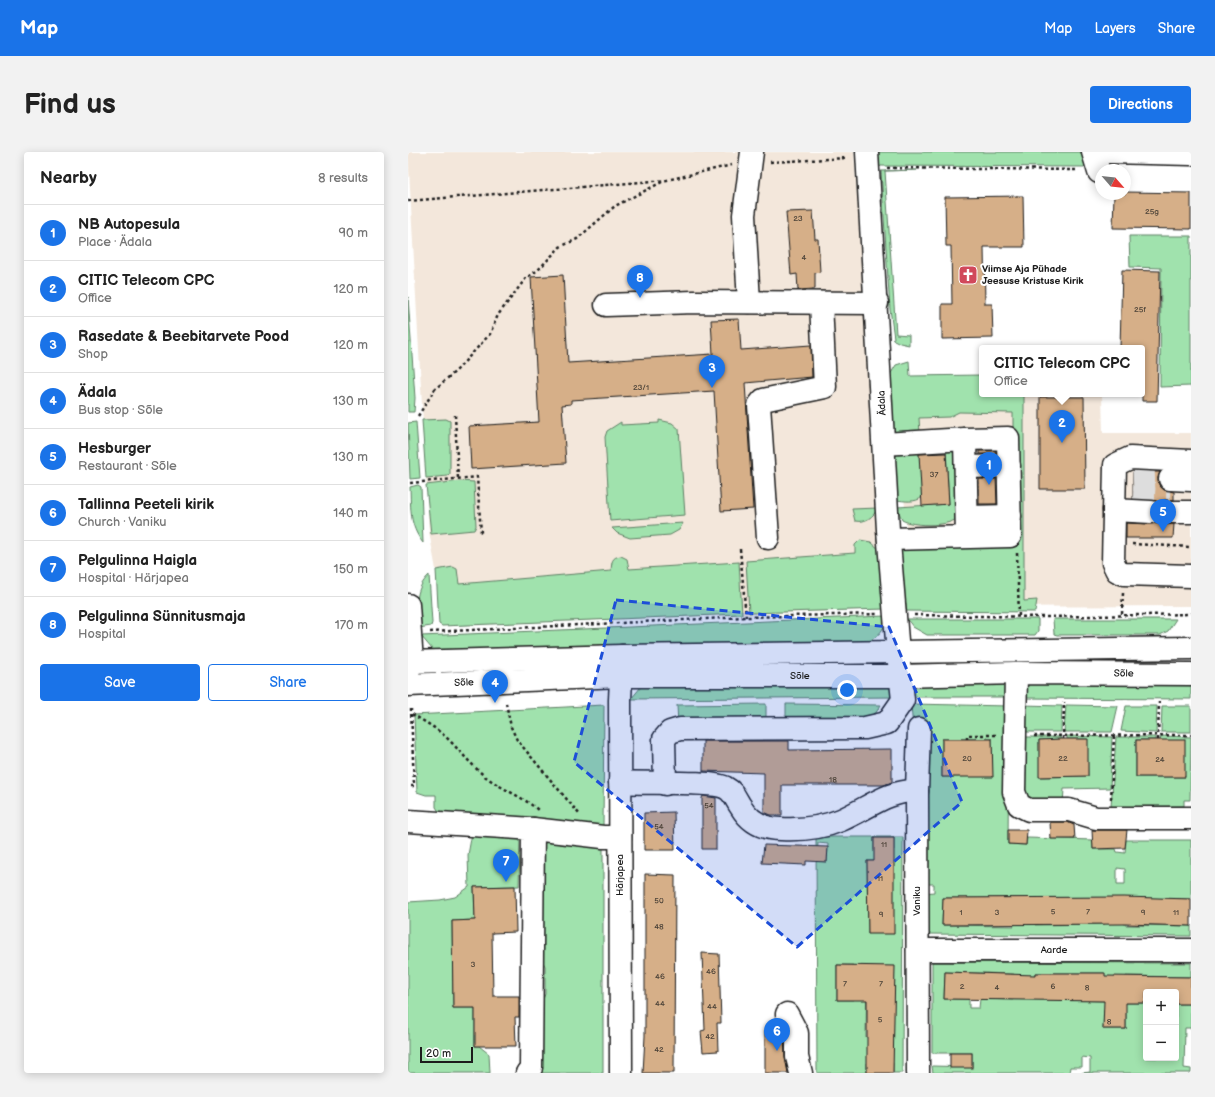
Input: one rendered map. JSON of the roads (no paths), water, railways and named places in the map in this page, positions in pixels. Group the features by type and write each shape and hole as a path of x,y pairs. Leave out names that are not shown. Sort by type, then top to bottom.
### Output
{"street":[{"path":"1100,162 1191,154"},
{"path":"749,302 744,215 751,157"},
{"name":"Ädala","path":"665,784 664,739 670,732 680,729 838,729 872,727 887,723 903,700 889,539 868,160"},
{"path":"606,304 749,302 876,303"},
{"path":"768,538 759,405 763,400 824,387 821,303"},
{"path":"965,459 1008,438 1010,518"},
{"path":"884,444 965,459 1009,465"},
{"path":"1191,461 1130,458 1115,465 1122,493 1113,563 1117,571 1135,575 1191,576"},
{"path":"965,459 967,519"},
{"path":"1122,493 1173,497 1191,512"},
{"path":"967,519 1010,518"},
{"path":"889,539 967,519 1010,518"},
{"path":"408,605 409,665"},
{"name":"Sõle","path":"408,685 622,666 898,653 1046,649 1191,648"},
{"name":"Sõle","path":"409,665 622,666 900,676 1016,673 1191,674"},
{"name":"Härjapea","path":"620,1073 620,782 622,666"},
{"path":"1016,673 1014,792 1016,801 1024,808 1029,810 1069,810 1092,818 1191,818"},
{"name":"Vaniku","path":"918,1073 917,790 919,729"},
{"path":"620,782 710,784 726,787 753,821 763,826 780,829 805,829 823,826 842,819 895,792 917,790"},
{"path":"408,821 538,821 598,836 620,837"},
{"path":"527,1073 531,1068 538,821"},
{"name":"Aarde","path":"918,950 1191,950"},
{"path":"787,1014 797,1033 797,1056 801,1073"}],"tunnel":[{"path":"1133,480 1170,479"},
{"path":"1133,498 1170,499"}],"place":[{"name":"Viimse Aja Pühade Jeesuse Kristuse Kirik","path":"968,275"},
{"name":"Pelgulinna Sünnitusmaja","path":"640,298"},
{"name":"Rasedate & Beebitarvete Pood","path":"712,388"},
{"name":"CITIC Telecom CPC","path":"1062,443"},
{"name":"NB Autopesula","path":"989,485"},
{"name":"Hesburger","path":"1163,532"},
{"name":"Ädala","path":"495,703"},
{"name":"Pelgulinna Haigla","path":"506,882"},
{"name":"Tallinna Peeteli kirik","path":"777,1051"}]}
